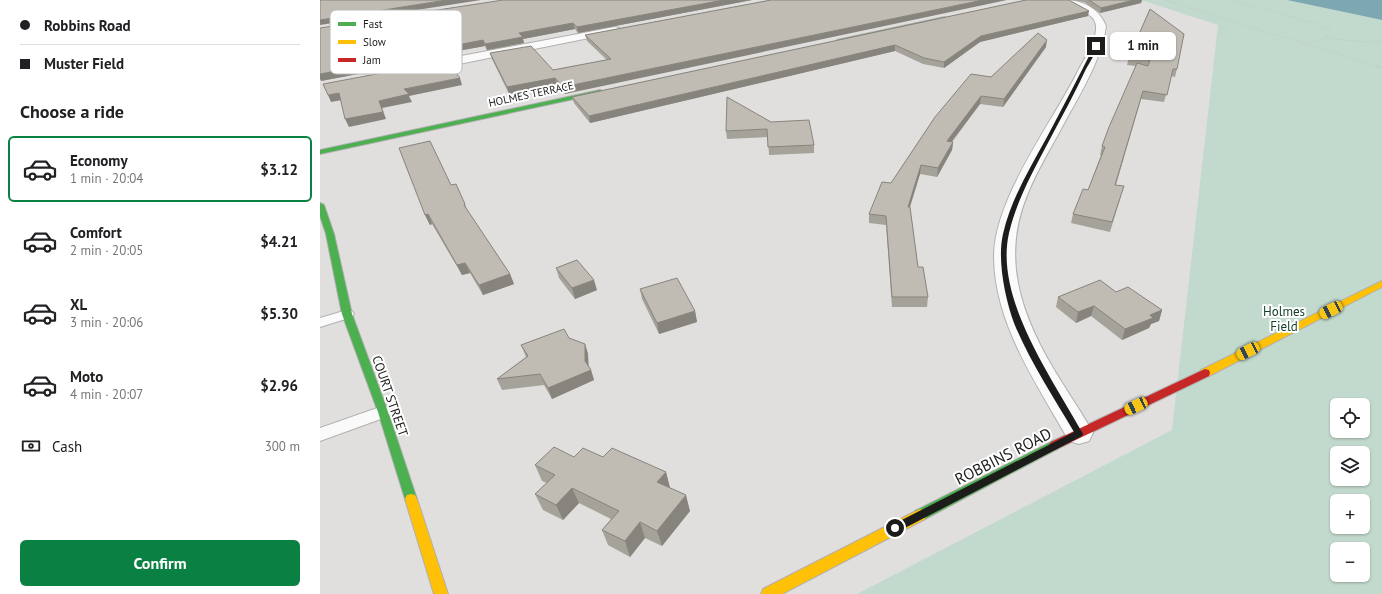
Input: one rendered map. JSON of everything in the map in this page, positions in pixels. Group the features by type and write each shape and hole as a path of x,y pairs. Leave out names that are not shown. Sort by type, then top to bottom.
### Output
{"street":[{"path":"1069,0 1081,6 1096,17 1101,26 1101,33 1091,58 1019,193 1006,234 1004,258 1007,285 1018,323 1048,381 1079,434"},
{"path":"831,42 957,15"},
{"path":"462,59 626,28"},
{"name":"HOLMES TERRACE","path":"320,152 608,90"},
{"name":"COURT STREET","path":"320,205 330,234 346,314 383,412 441,594"},
{"name":"ROBBINS ROAD","path":"768,594 1079,434 1382,284"}],"lane":[{"path":"320,323 346,314"},
{"path":"320,435 383,412"}],"path":[{"path":"1164,0 1382,68"},
{"path":"1232,0 1314,22 1330,30 1326,38"},
{"path":"1305,44 1326,38 1364,42 1382,41"}],"green space":[{"name":"Holmes Field","path":"1141,0 1287,0 1382,20 1382,594 857,594 1172,430 1218,25"}],"water":[{"path":"1287,0 1382,0 1382,20"}],"building":[{"path":"320,0 447,0 384,10 330,10 330,18 320,20"},
{"path":"503,0 724,0 577,27 573,23 519,33 523,37 485,44 483,40 462,44 462,10 438,10"},
{"path":"771,0 983,0 563,87 555,78 507,87 490,53 531,46 553,70 611,59 585,35"},
{"path":"1026,0 1069,0 1089,11 981,36 944,62 924,58 895,45 589,116 572,97"},
{"path":"1089,0 1134,0 1101,8"},
{"path":"1150,9 1184,34 1177,69 1173,69 1167,95 1143,91 1115,185 1124,186 1112,222 1073,214 1083,189 1088,190 1105,147 1102,146 1109,127 1137,63 1148,66 1150,60 1129,57"},
{"path":"330,26 330,72 320,74 320,28"},
{"path":"1038,33 1047,40 1004,99 981,96 947,141 953,142 938,168 921,165 908,207 910,207 918,267 923,267 928,297 892,297 886,216 869,214 882,182 891,183 935,117 971,74 991,77"},
{"path":"376,74 457,74 460,78 404,89 409,94 379,101 383,112 345,119 339,93 328,95 323,84"},
{"path":"727,97 771,122 809,120 814,145 768,147 767,129 726,131"},
{"path":"430,141 451,185 456,184 465,204 464,205 510,274 479,285 465,263 457,265 428,214 425,215 399,148"},
{"path":"577,260 594,280 572,288 556,268"},
{"path":"677,278 695,311 657,323 640,289"},
{"path":"1100,280 1116,292 1128,287 1162,310 1150,315 1153,318 1125,329 1094,306 1078,312 1058,297"},
{"path":"564,329 569,338 585,344 585,361 591,370 548,388 540,374 497,379 528,356 521,345"},
{"path":"554,447 574,457 583,448 603,457 612,448 666,472 657,482 686,495 657,531 640,522 625,541 602,530 619,511 572,488 556,505 535,494 555,475 535,465"}],"traffic: fast":[{"path":"839,40 945,18"},
{"path":"320,152 600,92"},
{"path":"320,205 330,234 347,314 383,412 411,499"},
{"path":"920,515 1055,445"}],"traffic: slow":[{"path":"1205,373 1382,284"},
{"path":"411,499 441,594"},
{"path":"768,594 920,515"}],"traffic: jam":[{"path":"1055,445 1205,373"}],"route":[{"path":"895,528 1079,434 1048,381 1018,323 1007,285 1004,258 1006,234 1019,193 1096,46"}]}
